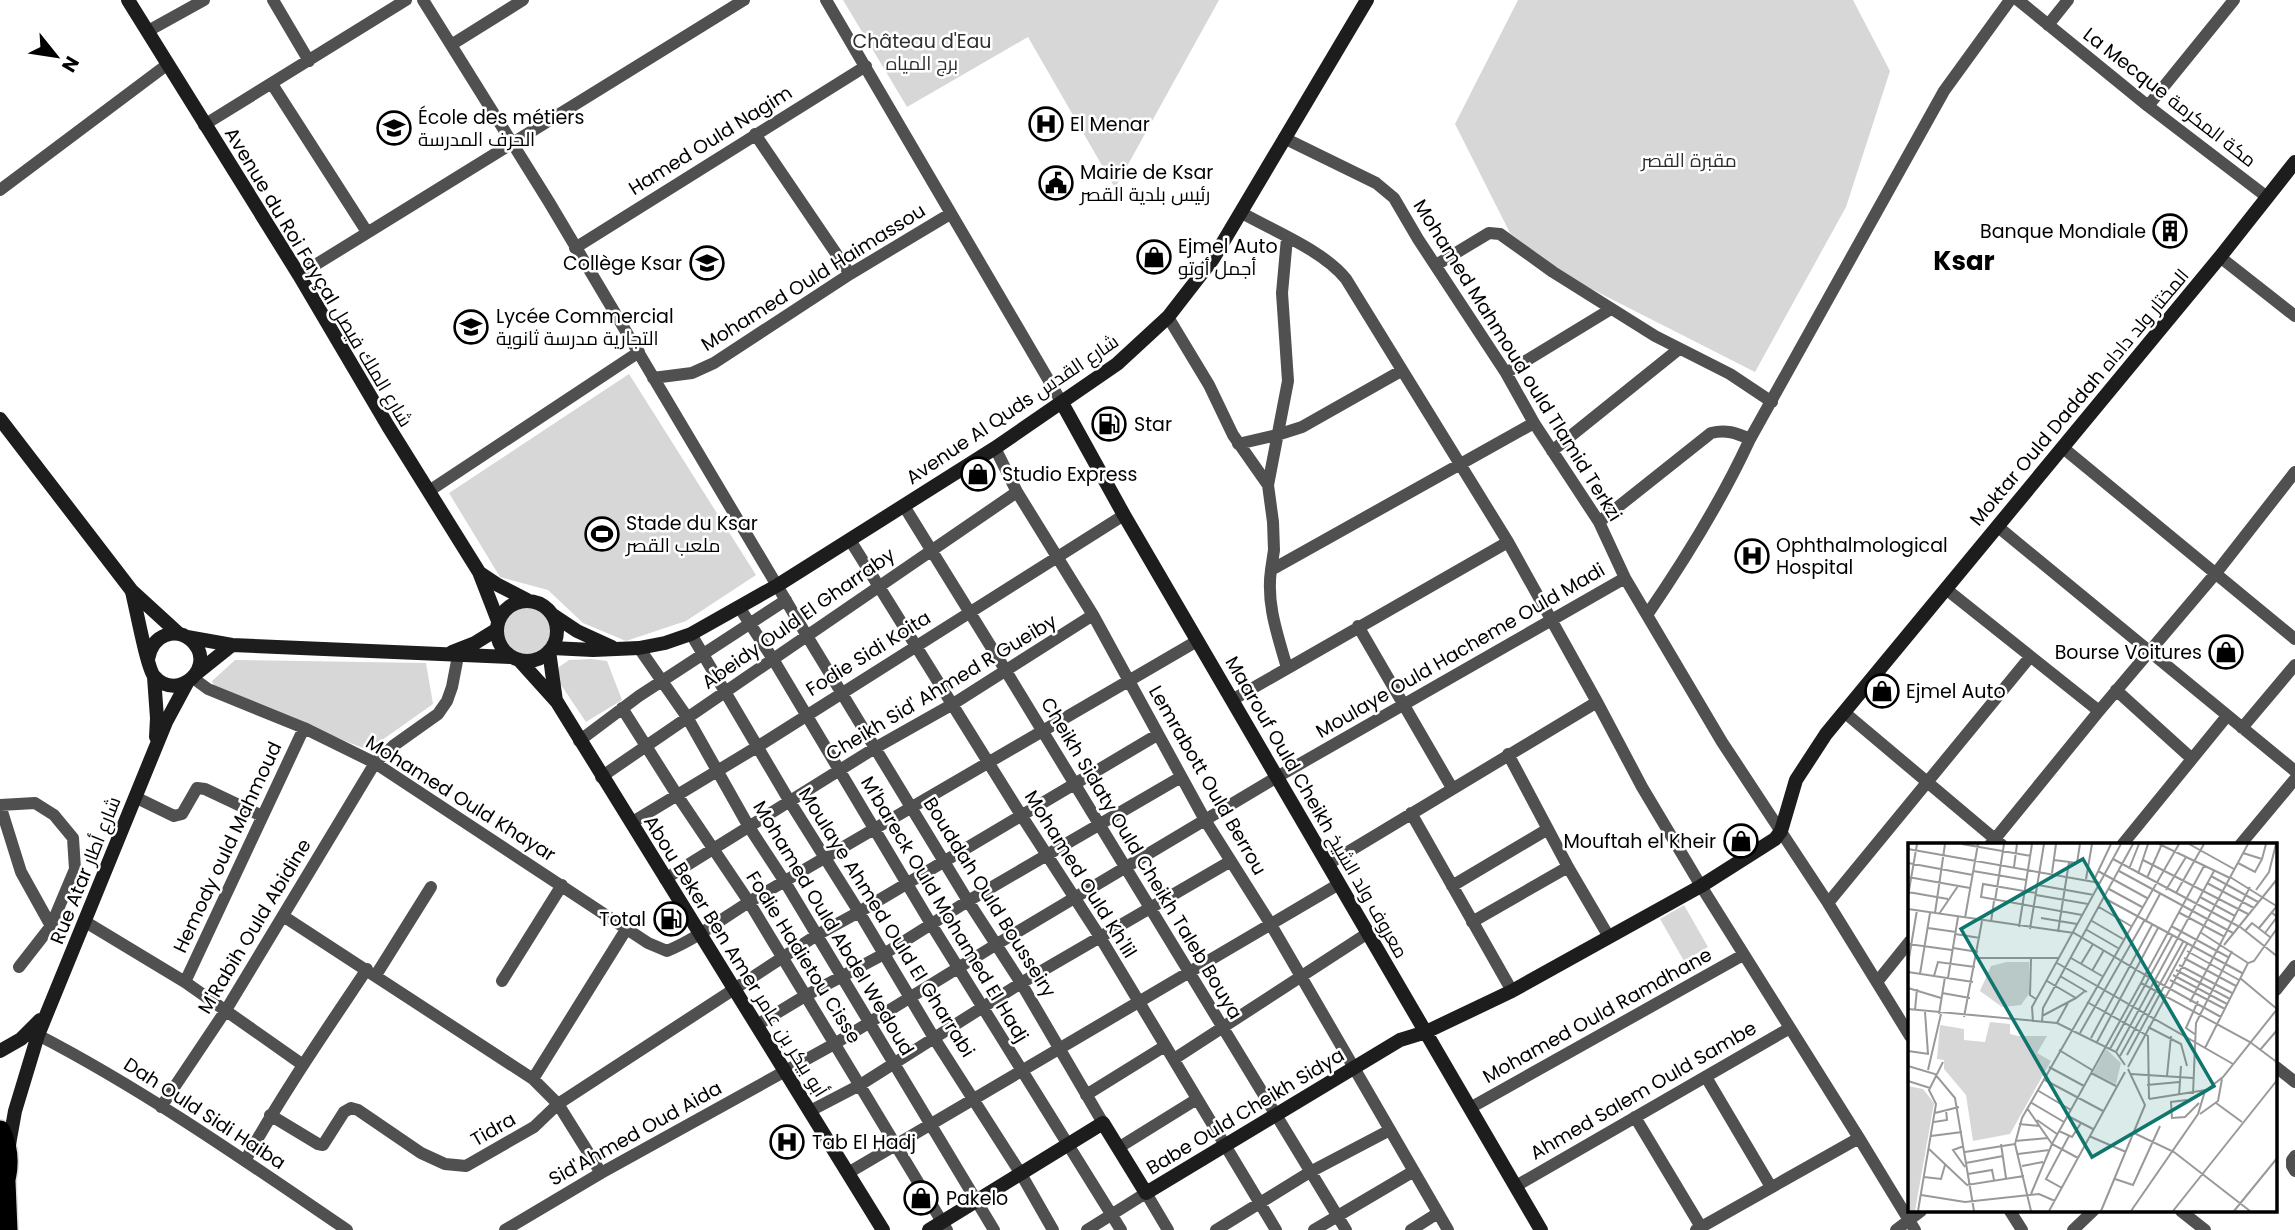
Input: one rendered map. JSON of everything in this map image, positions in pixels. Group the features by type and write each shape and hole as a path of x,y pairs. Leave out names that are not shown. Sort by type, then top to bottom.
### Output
{"highway":[{"path":"0,1131 7,1154 2,1188 7,1230"}],"street":[{"name":"Avenue du Roi Fayçal شارع الملك فيصل","path":"128,0 299,275 387,426 480,572"},
{"path":"148,31 204,0"},
{"path":"273,0 309,61"},
{"path":"204,125 406,0"},
{"name":"Bouddah Ould Bousseiry","path":"424,0 1168,1230"},
{"path":"451,45 523,0"},
{"path":"299,275 744,0"},
{"path":"826,0 1062,403"},
{"name":"Avenue Al Quds شارع القدس","path":"551,649 639,648 691,634 778,585 904,506 1118,364 1168,317 1198,281 1242,213 1367,0"},
{"path":"1647,615 1714,512 1750,439 1944,91 2010,0"},
{"name":"La Mecque مكة المكرمة","path":"2018,0 2148,106 2267,197"},
{"path":"2048,25 2068,0"},
{"path":"2148,106 2234,0"},
{"path":"0,190 168,64"},
{"name":"Hamed Ould Nagim","path":"575,248 866,66"},
{"path":"272,85 367,232"},
{"path":"755,134 850,274"},
{"name":"Mohamed Mahmoud ould Tlamid Terkzi","path":"1284,138 1387,191 1394,198 1506,373 1534,424 1599,522 1625,578 1728,752 1782,831 1908,1033"},
{"name":"Moktar Ould Daddah المختار ولد داداه","path":"1782,831 1800,771 1826,734 2220,257 2295,162"},
{"path":"1242,213 1324,257 1337,268 1508,542 1642,787 1701,886 1912,1226 1896,1230"},
{"name":"Mohamed Ould Haimassou","path":"653,378 687,374 701,369 950,214"},
{"path":"1436,265 1489,233 1500,234 1611,309 1679,349 1730,374 1772,402"},
{"path":"1287,239 1282,293 1288,389 1268,485 1274,550 1269,586 1270,601 1287,668"},
{"path":"2220,257 2295,316"},
{"path":"1506,373 1611,309"},
{"path":"1168,317 1209,385 1238,444 1268,485"},
{"path":"1552,451 1679,349"},
{"path":"429,491 639,352"},
{"path":"1238,444 1302,427 1401,371"},
{"name":"Maarouf Ould Cheikh معروف ولد الشيخ","path":"1062,403 1124,515 1541,1230"},
{"path":"0,419 132,591 195,643 200,653 200,663 192,678"},
{"path":"1271,570 1534,424"},
{"path":"1599,522 1711,433 1731,431 1750,439"},
{"path":"2062,447 2295,639"},
{"name":"Lemrabott Ould Berrou","path":"995,448 1017,492 1093,615 1205,820 1270,923 1448,1230"},
{"path":"1844,712 1995,843 2099,711 2216,573 2295,472"},
{"name":"Abeidy Ould El Gharraby","path":"601,777 1017,492"},
{"name":"Cheikh Sidaty Ould Cheikh Taleb Bouya","path":"904,506 1346,1230"},
{"name":"Fodie Sidi Koita","path":"631,823 757,747 1124,515"},
{"path":"1997,526 2295,771"},
{"name":"Mohamed Ould Kh'lil","path":"850,540 1100,937 1276,1230"},
{"path":"1232,700 1508,542"},
{"path":"148,659 149,650 154,643 170,634 232,645 536,660 551,649 557,631 553,615 542,604 527,600 480,572"},
{"path":"480,572 497,626 500,646 516,659"},
{"name":"Moulaye Ould Hacheme Ould Madi","path":"997,944 1277,777 1625,578"},
{"path":"1946,589 2099,711"},
{"path":"132,591 154,677 170,686 192,678 232,645"},
{"path":"441,655 475,643 497,626 509,606 527,600"},
{"path":"579,741 661,681 786,600"},
{"name":"M'bareck Ould Mohamed El Hadj","path":"739,607 807,713 838,771 930,924 1121,1230"},
{"name":"Avenue Al Quds شارع القدس","path":"553,615 577,631 613,648"},
{"name":"Cheikh Sid' Ahmed R Gueiby","path":"665,879 875,748 953,704 1093,615"},
{"path":"1359,626 1452,788"},
{"name":"Moulaye Ahmed Ould El Gharrabi","path":"691,634 790,802 1053,1230"},
{"path":"699,933 1197,641"},
{"name":"Mohamed Ould Abdel Wedoud","path":"639,648 687,717 749,827 995,1230"},
{"name":"Abou Beker Ben Amer أبو بيكر بن عامر","path":"551,649 556,702"},
{"name":"M'Rabih Ould Abidine","path":"161,1107 226,1010 375,763 393,746 438,714 452,687 458,656"},
{"path":"1828,903 2030,657"},
{"name":"Abou Beker Ben Amer أبو بيكر بن عامر","path":"516,659 556,702 883,1230"},
{"path":"2242,728 2295,665"},
{"name":"Rue Atar شارع أطار","path":"154,677 157,718 155,749"},
{"name":"Mohamed Ould Khayar","path":"192,678 208,689 375,763 648,943 667,951 688,942 699,933"},
{"name":"Rue Atar شارع أطار","path":"7,1154 15,1111 38,1035 174,704 192,678"},
{"path":"2116,690 2192,758"},
{"path":"1328,864 1597,702"},
{"name":"Fodie Hadietou Cisse","path":"622,708 749,902 945,1226"},
{"path":"2124,843 2227,716"},
{"name":"Hemody ould Mahmoud","path":"185,982 303,729"},
{"name":"Tidra","path":"270,1115 323,1145 344,1112 351,1108 422,1153 445,1164 466,1166 534,1127 558,1104 817,935 1157,735"},
{"path":"1508,754 1609,937"},
{"path":"757,1026 805,996 884,954 968,901 1181,777"},
{"path":"2242,843 2295,779"},
{"path":"135,797 174,816 182,814 197,788 205,789 262,816"},
{"path":"19,967 51,926 75,869 73,838 54,815 35,803 0,805 21,872 51,926"},
{"path":"1410,813 1512,991"},
{"path":"1452,886 1548,829"},
{"name":"Babe Ould Cheikh Sidya","path":"1087,1230 1400,1040 1426,1032 1512,991 1701,886 1775,839 1782,831"},
{"path":"810,1111 860,1085 1021,984 1231,861"},
{"path":"1472,922 1569,867"},
{"path":"848,1173 1339,884"},
{"path":"502,981 562,885"},
{"path":"245,1161 270,1115 303,1065 431,887"},
{"path":"283,916 533,1079 558,1104 601,1172"},
{"path":"84,921 185,982 303,1065"},
{"path":"533,1079 627,928"},
{"path":"1174,1059 1368,933"},
{"path":"1877,982 1908,943"},
{"name":"Sid'Ahmed Oud Aida","path":"505,1230 601,1172 836,1043 997,944"},
{"name":"Mohamed Ould Ramdhane","path":"1470,1108 1743,955"},
{"path":"2278,987 2295,966"},
{"name":"Rue Atar شارع أطار","path":"0,1051 21,1040 51,1005"},
{"name":"Ahmed Salem Ould Sambe","path":"1516,1186 1790,1028"},
{"name":"Dah Ould Sidi Haiba","path":"38,1035 90,1062 347,1230"},
{"path":"1086,1096 1165,1046"},
{"path":"2278,1068 2295,1082"},
{"path":"1706,1077 1772,1187"},
{"path":"1118,1148 1197,1099"},
{"path":"1635,1117 1699,1228 1859,1138"},
{"path":"929,1230 945,1226 977,1200 1103,1123"},
{"path":"1216,1230 1310,1172 1390,1129"},
{"path":"2295,1156 2292,1166 2295,1171"},
{"path":"1314,1230 1414,1171"},
{"path":"2011,1212 2022,1230"},
{"path":"2182,1212 2205,1230"},
{"path":"1410,1230 1438,1213"},
{"path":"2073,1230 2090,1220"}],"green space":[{"name":"Château d'Eau برج المياه","path":"843,0 1219,0 1115,188 1028,37 907,107"},
{"name":"مقبرة القصر","path":"1518,0 1853,0 1890,71 1846,207 1755,372 1562,274 1510,233 1455,124"},
{"name":"Stade du Ksar ملعب القصر","path":"629,374 756,575 686,621 626,641 583,623 548,590 500,577 449,493"},
{"path":"527,606 536,607 544,613 550,621 550,639 544,647 536,653 527,654 518,653 510,647 504,639 503,630 504,621 510,613 518,607"},
{"path":"235,660 426,663 433,704 368,750 216,690 212,681"},
{"path":"569,660 607,661 622,700 586,722 559,682 559,667"},
{"path":"1684,905 1708,947 1684,961 1660,919"}],"place":[{"name":"El Menar","path":"1046,124"},
{"name":"École des métiers الحرف المدرسة","path":"394,128"},
{"name":"Mairie de Ksar رئيس بلدية القصر","path":"1056,183"},
{"name":"Banque Mondiale","path":"2170,231"},
{"name":"Ejmel Auto أجمل أوتو","path":"1154,257"},
{"name":"Collège Ksar","path":"707,263"},
{"name":"Lycée Commercial التجارية مدرسة ثانوية","path":"471,327"},
{"name":"Star","path":"1109,424"},
{"name":"Studio Express","path":"978,474"},
{"name":"Stade du Ksar ملعب القصر","path":"602,534"},
{"name":"Ophthalmological Hospital","path":"1752,556"},
{"name":"Bourse Voitures","path":"2226,652"},
{"name":"Ejmel Auto","path":"1882,691"},
{"name":"Mouftah el Kheir","path":"1741,841"},
{"name":"Total","path":"671,919"},
{"name":"Tab El Hadj","path":"787,1142"},
{"name":"Pakelo","path":"921,1198"}],"district":[{"name":"Ksar","path":"1964,261"}]}
